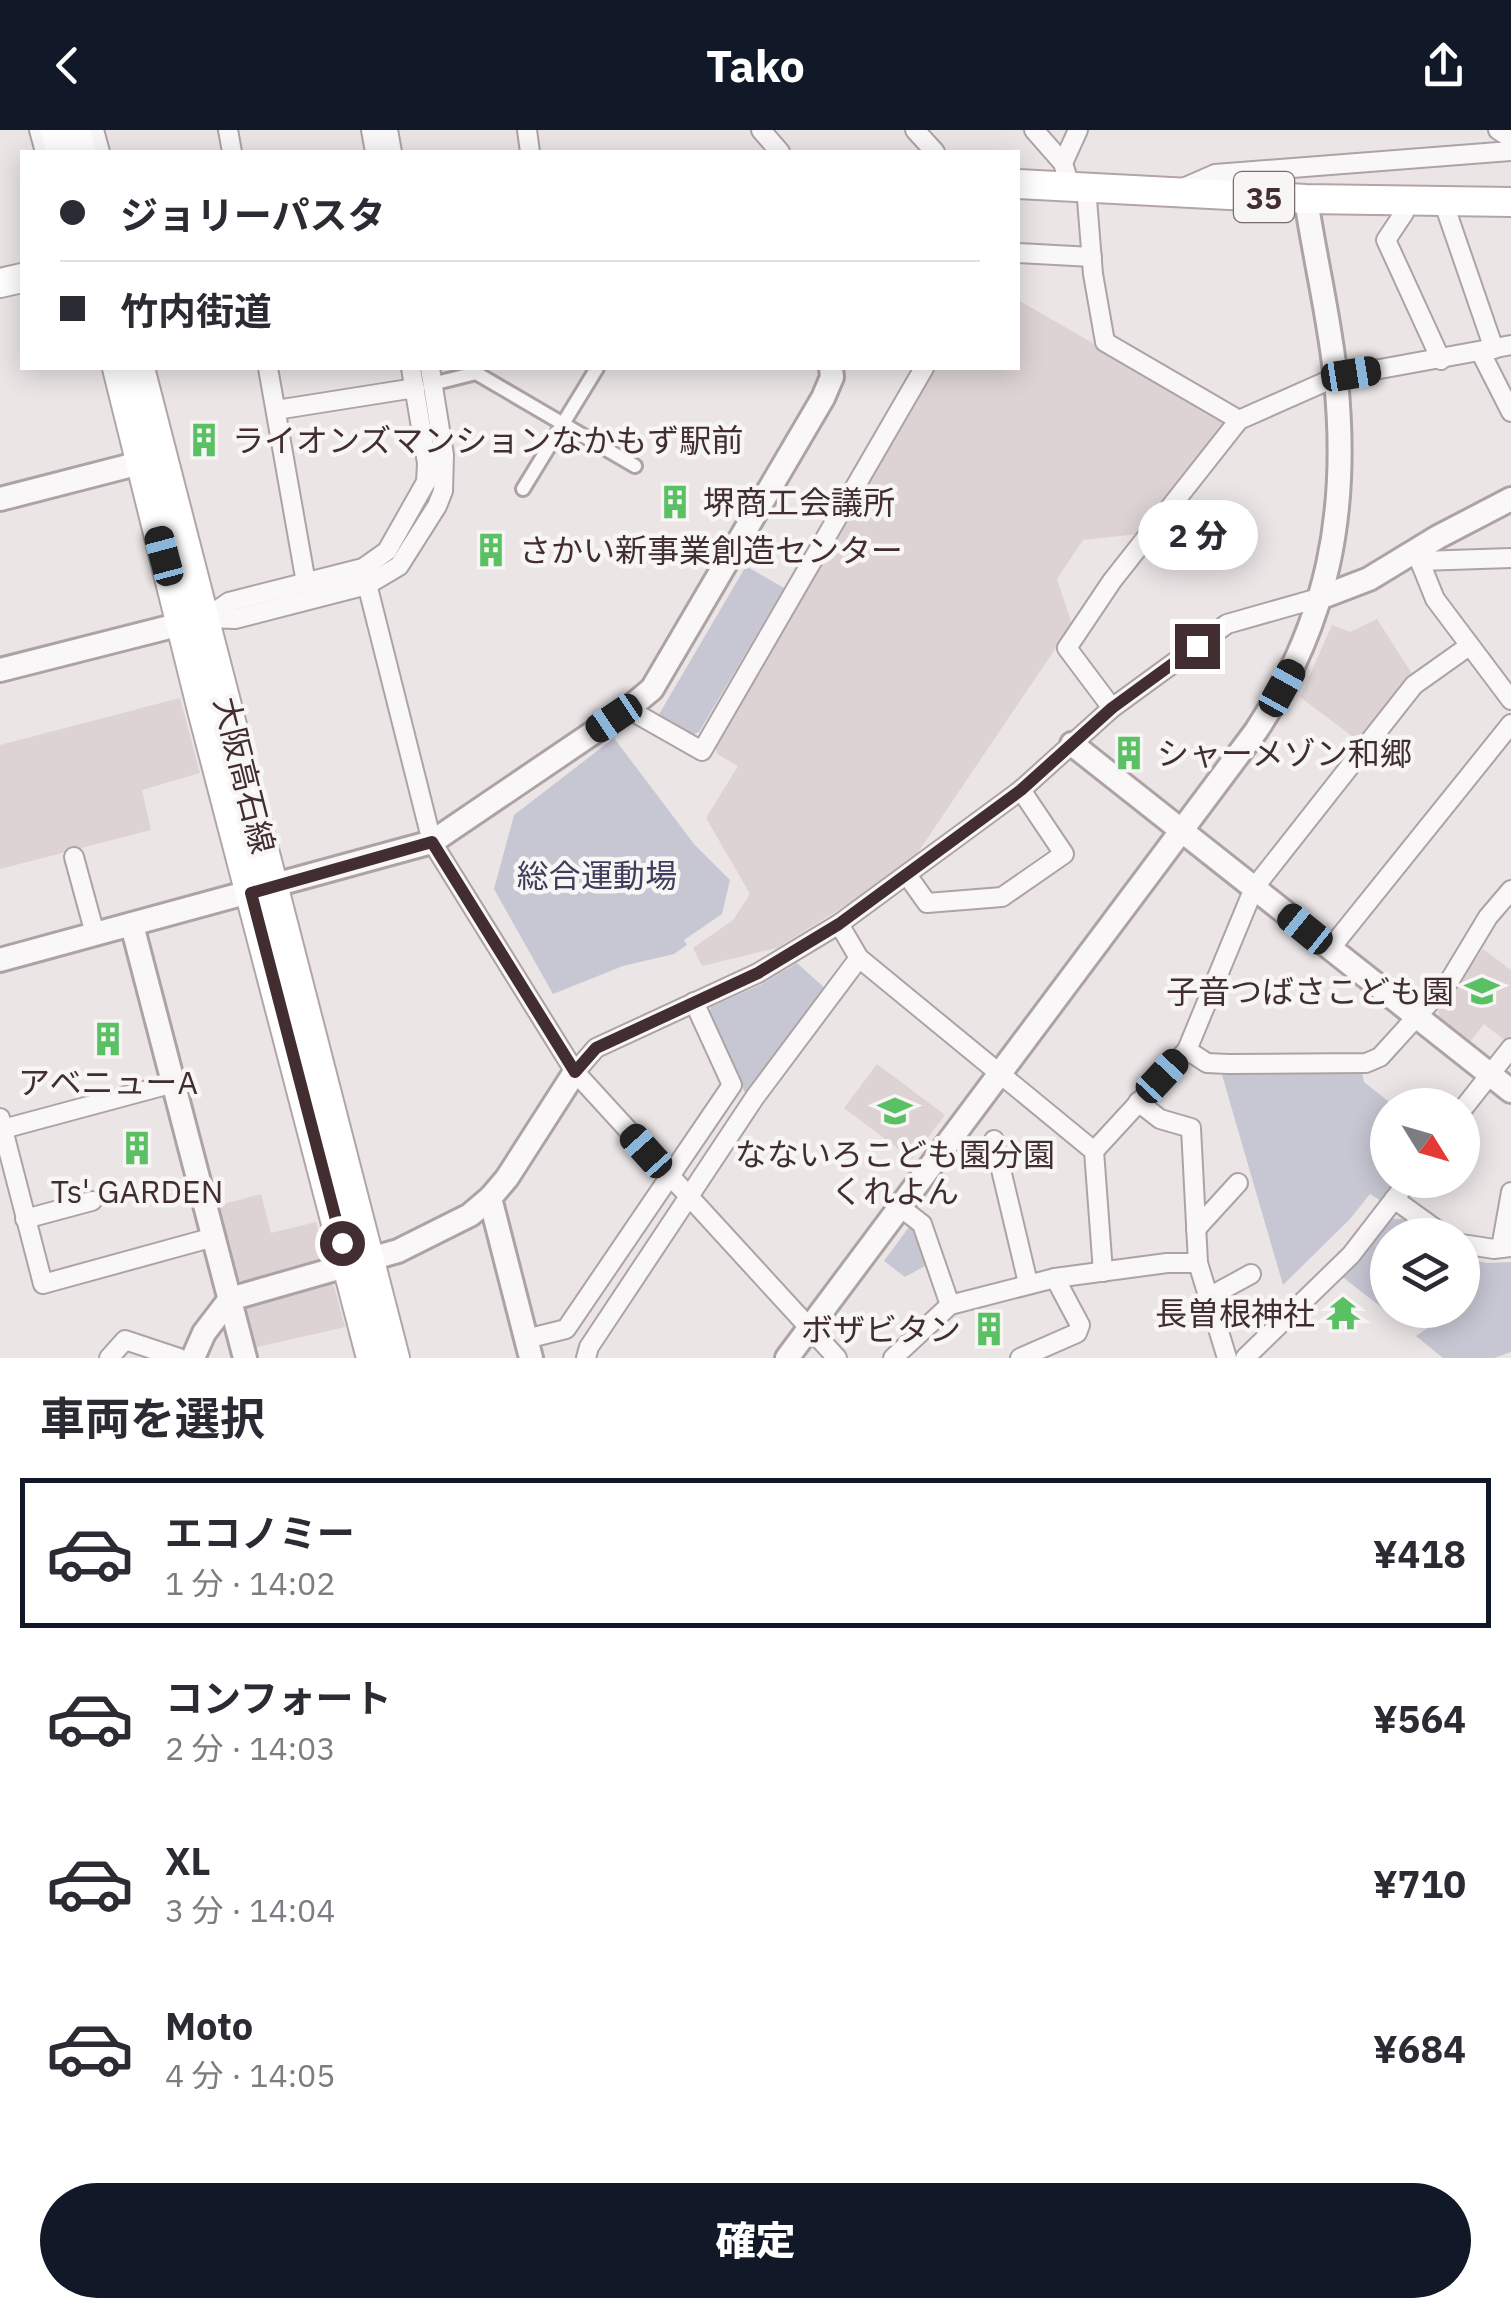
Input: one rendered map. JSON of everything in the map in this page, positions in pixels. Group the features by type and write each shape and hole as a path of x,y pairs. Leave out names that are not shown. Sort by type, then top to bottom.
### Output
{"main road":[{"name":"35","path":"1020,184 1073,178 1173,192 1406,202 1511,202"},
{"name":"大阪高石線","path":"117,370 140,463 194,620"},
{"name":"大阪高石線","path":"140,370 194,620 262,890 359,1262 395,1358"},
{"name":"大阪高石線","path":"359,1262 371,1358"}],"street":[{"path":"761,130 778,150"},
{"path":"914,130 934,150"},
{"path":"1034,130 1073,178"},
{"path":"1078,130 1073,178 1092,257 1105,342 1239,420"},
{"path":"1498,130 1511,138"},
{"path":"1173,192 1214,174 1511,151"},
{"path":"787,1358 1271,708 1292,669 1322,597 1338,516 1341,456 1336,377 1306,199"},
{"path":"1406,202 1404,213 1386,240 1441,360"},
{"path":"1443,202 1496,349 1511,412"},
{"path":"1020,253 1092,257"},
{"path":"1112,708 1067,648 1112,581 1239,420 1336,377 1496,349"},
{"path":"268,370 306,583"},
{"path":"523,489 596,370"},
{"path":"0,960 432,842 628,709 652,688 662,672 823,398 831,370"},
{"path":"628,709 702,751 923,370"},
{"path":"276,410 476,373 635,466"},
{"path":"194,620 234,619 398,566 443,491 444,455 426,380"},
{"path":"0,499 140,463"},
{"path":"193,1358 204,1333 230,1299 398,1251 446,1230 490,1198 575,1072 596,1048 758,973 839,924 1021,790 1112,708 1227,624 1369,579 1418,557 1438,537 1511,499"},
{"path":"1418,557 1511,558"},
{"path":"1418,557 1435,599 1511,700"},
{"path":"0,670 194,620 229,602 306,583 365,576"},
{"path":"365,576 432,842 575,1072 836,1358"},
{"path":"1094,1150 1186,1050 1254,888 1414,685 1469,646"},
{"path":"1330,949 1511,724"},
{"path":"1072,744 1511,1092"},
{"path":"907,875 927,903 1002,897 1064,854 1021,790"},
{"path":"74,857 95,934"},
{"path":"1186,1050 1207,1063 1228,1064 1366,1062 1380,1057 1450,980 1488,917 1511,890"},
{"path":"839,924 860,958 1094,1150 1103,1272"},
{"path":"132,925 245,1358"},
{"path":"586,1358 755,1096 860,958"},
{"path":"490,1198 529,1348 566,1329 732,1085 694,1002"},
{"path":"1480,1088 1511,1048"},
{"path":"174,1083 2,1123 24,1219 43,1284 214,1236"},
{"path":"1138,1102 1160,1119 1191,1128 1198,1263 1227,1358"},
{"path":"994,1140 1028,1283"},
{"path":"1196,1228 1238,1184"},
{"path":"1480,1245 1506,1247 1511,1192"},
{"path":"1244,1358 1351,1255 1394,1199 1420,1218"},
{"path":"24,1219 92,1202"},
{"path":"900,1207 922,1224 950,1304"},
{"path":"893,1358 950,1304 1056,1278 1167,1262 1198,1263"},
{"path":"1206,1298 1252,1274"},
{"path":"1020,1358 1077,1333 1080,1325 1056,1278"},
{"path":"109,1358 125,1340 179,1358"}],"shaded area":[{"path":"1020,301 1228,421 1138,534 1083,540 1057,579 1072,624 908,867 777,948 702,966 693,948 733,920 750,894 706,818 738,766 717,754 714,741 932,370 1020,370"},
{"path":"1377,619 1414,677 1360,742 1300,697 1332,625 1350,632"},
{"path":"180,698 200,773 142,790 151,830 0,869 0,745"},
{"name":"子音つばさこども園","path":"1483,949 1511,970 1511,1037 1507,1042 1484,1024 1470,1042 1440,1020 1438,1011"},
{"name":"なないろこども園分園 くれよん","path":"877,1064 945,1115 912,1159 844,1108"},
{"path":"261,1194 271,1233 316,1222 325,1255 320,1262 246,1283 236,1279 217,1206"},
{"path":"326,1280 334,1286 345,1327 253,1348 244,1312 247,1304"}],"green space":[{"path":"746,566 784,588 699,732 692,735 658,716"},
{"name":"総合運動場","path":"614,738 694,844 730,880 722,914 684,940 687,945 674,954 623,966 553,994 494,889 514,815"},
{"path":"797,963 828,991 747,1097 708,1014 711,1007"},
{"path":"1362,1072 1364,1082 1372,1088 1370,1194 1283,1285 1222,1075"},
{"path":"912,1223 920,1233 925,1266 905,1277 884,1261"},
{"path":"1370,1245 1370,1298 1340,1275"},
{"path":"1480,1261 1511,1262 1511,1352 1494,1358 1443,1358 1416,1336 1428,1328 1480,1328"}],"place":[{"name":"ライオンズマンションなかもず駅前","path":"204,440"},
{"name":"堺商工会議所","path":"675,502"},
{"name":"さかい新事業創造センター","path":"491,550"},
{"name":"シャーメゾン和郷","path":"1129,753"},
{"name":"子音つばさこども園","path":"1482,991"},
{"name":"アベニューA","path":"108,1039"},
{"name":"なないろこども園分園 くれよん","path":"895,1111"},
{"name":"Ts' GARDEN","path":"137,1148"},
{"name":"長曽根神社","path":"1343,1313"},
{"name":"ボザビタン","path":"989,1329"}],"route":[{"path":"342,1243 251,893 432,842 575,1072 596,1048 758,973 839,924 1021,790 1112,708 1197,646"}]}
